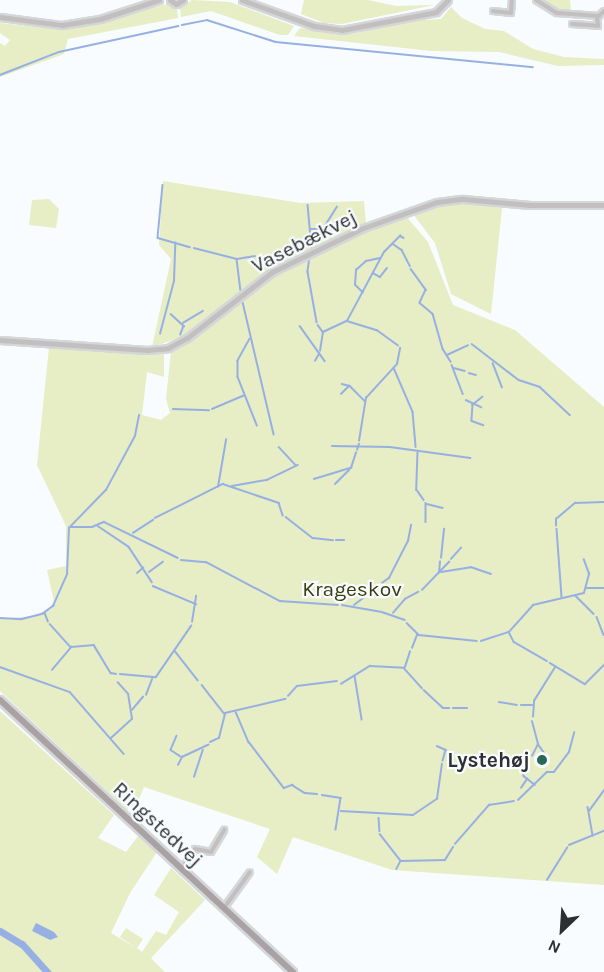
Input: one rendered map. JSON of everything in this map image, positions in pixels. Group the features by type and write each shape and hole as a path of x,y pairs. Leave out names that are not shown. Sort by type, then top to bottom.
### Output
{"main road":[{"name":"Ringstedvej","path":"0,700 293,972"}],"street":[{"path":"0,17 62,25 100,19 159,0"},
{"path":"170,0 176,4 183,0"},
{"path":"242,0 314,26 342,30 434,13 447,2"},
{"path":"493,11 511,13 512,0"},
{"path":"536,0 556,12 597,16 604,11"},
{"path":"572,24 598,26 597,16"},
{"name":"Vasebækvej","path":"0,340 147,350 168,348 187,338 272,272 363,228 437,202 463,199 530,205 604,205"},
{"path":"182,869 195,849 211,852 224,830"},
{"path":"223,908 250,872"}],"green space":[{"path":"192,0 230,2 294,26 288,35 280,35 211,11 181,17 180,8"},
{"path":"304,0 368,0 396,6 434,5 342,24 324,23 301,14"},
{"path":"542,0 570,0 571,11 557,10"},
{"path":"167,4 177,9 178,18 68,39 64,54 0,77 0,43 5,46 10,40 0,33 0,23 66,30"},
{"path":"451,7 462,18 485,29 504,31 533,49 564,57 604,59 604,65 558,66 499,52 431,51 294,36 300,28 353,34 405,21 441,19"},
{"path":"163,181 300,203 364,201 366,224 284,261 185,336 152,347 171,259 159,245"},
{"path":"49,199 59,209 56,228 29,225 32,200"},
{"path":"464,201 502,208 491,314 451,294 435,243 413,214 444,203"},
{"name":"Krageskov","path":"405,215 428,242 453,305 515,330 604,407 604,885 392,870 293,837 277,874 257,857 270,829 144,787 138,801 127,810 0,691 0,619 32,616 51,609 54,602 47,570 66,566 66,526 37,465 49,347 164,352 164,377 147,372 142,415 161,420 170,413 166,399 171,351 278,272"},
{"path":"0,711 114,815 98,838 126,852 139,835 157,852 130,893 111,933 136,948 120,937 126,928 143,939 137,948 142,952 156,931 166,935 179,912 154,895 171,868 205,900 151,958 165,972 0,972","holes":["38,926 54,932 50,940 32,931"]}],"water":[{"path":"36,923 54,932 58,937 50,940 32,931"}],"waterway":[{"path":"182,25 207,20 276,42 533,67"},
{"path":"0,75 59,52 178,26"},
{"path":"163,185 158,238 190,247"},
{"path":"308,205 312,248"},
{"path":"311,229 323,229 337,207"},
{"path":"347,321 384,252 400,236 404,238"},
{"path":"160,334 174,281 175,243"},
{"path":"393,244 402,250 410,266"},
{"path":"194,248 237,259 255,256"},
{"path":"310,257 308,272 317,322"},
{"path":"363,293 355,285 356,270 366,261 380,258"},
{"path":"237,259 241,290"},
{"path":"373,273 380,277 387,268"},
{"path":"411,269 426,290 420,303 433,314 443,349 451,362"},
{"path":"242,298 274,434"},
{"path":"183,323 203,311"},
{"path":"171,314 184,326 181,334"},
{"path":"318,325 323,332 347,321 377,330 398,345"},
{"path":"300,326 325,361"},
{"path":"320,351 323,332"},
{"path":"250,339 238,361 238,377 257,425"},
{"path":"472,344 519,380 540,387 570,415"},
{"path":"447,355 468,345"},
{"path":"359,441 366,398 397,364 400,348"},
{"path":"315,361 319,354"},
{"path":"493,363 502,387"},
{"path":"452,365 463,394"},
{"path":"394,368 413,412 416,447"},
{"path":"454,368 465,371"},
{"path":"469,373 476,375"},
{"path":"342,384 350,386 365,401"},
{"path":"341,394 349,386"},
{"path":"212,409 243,396"},
{"path":"483,397 473,405 472,421 483,425"},
{"path":"466,400 481,407"},
{"path":"173,409 209,410"},
{"path":"0,618 22,619 42,614 53,606 67,574 69,528 106,490 135,436 139,415"},
{"path":"218,487 226,440"},
{"path":"357,450 359,444"},
{"path":"332,446 390,447 470,458"},
{"path":"279,447 296,465"},
{"path":"418,452 417,490 424,500"},
{"path":"314,479 351,468 356,453"},
{"path":"232,486 267,480 298,465"},
{"path":"335,484 349,470"},
{"path":"155,518 223,484 279,503 283,515"},
{"path":"556,526 556,519 575,503 604,502"},
{"path":"426,503 426,522"},
{"path":"427,504 443,508"},
{"path":"286,517 313,538 333,540"},
{"path":"133,533 153,520"},
{"path":"71,527 92,527 104,522 178,558"},
{"path":"382,583 389,578 408,541 411,525"},
{"path":"98,526 129,547 152,582"},
{"path":"441,558 444,529"},
{"path":"557,529 562,597"},
{"path":"336,540 344,540"},
{"path":"451,559 461,548"},
{"path":"181,560 206,562 280,601 338,605"},
{"path":"481,641 509,632 533,605 584,593 589,574 584,560"},
{"path":"149,572 163,562"},
{"path":"439,573 440,562"},
{"path":"422,590 449,562"},
{"path":"441,572 471,567 491,574"},
{"path":"137,573 143,568"},
{"path":"153,586 196,604"},
{"path":"354,605 379,586"},
{"path":"587,588 604,588"},
{"path":"393,613 405,599 418,592"},
{"path":"192,622 196,596"},
{"path":"576,596 594,614"},
{"path":"342,605 380,612"},
{"path":"382,612 405,620"},
{"path":"45,613 48,621"},
{"path":"597,617 604,635"},
{"path":"407,623 419,635 477,641"},
{"path":"50,624 71,647 94,645 111,673 116,674"},
{"path":"120,674 156,677 191,626"},
{"path":"509,632 514,642 547,661"},
{"path":"412,648 417,635"},
{"path":"52,670 71,647"},
{"path":"175,651 198,680"},
{"path":"405,667 410,652"},
{"path":"550,663 585,684 604,665"},
{"path":"341,684 370,666 404,668 422,688"},
{"path":"0,667 70,692 124,754"},
{"path":"533,717 534,701 555,667"},
{"path":"355,676 362,719"},
{"path":"146,695 152,679"},
{"path":"288,696 297,686 337,681"},
{"path":"111,738 132,719 128,694 118,683"},
{"path":"202,685 224,713"},
{"path":"424,690 443,708 449,708"},
{"path":"132,710 143,697"},
{"path":"225,713 285,699"},
{"path":"499,702 517,705"},
{"path":"521,705 532,705"},
{"path":"453,708 467,708"},
{"path":"236,712 249,742 284,788 292,785 305,793 317,794"},
{"path":"210,742 219,738 225,714"},
{"path":"532,722 538,744 532,756"},
{"path":"518,800 547,772 554,772 569,752 574,733"},
{"path":"177,736 171,750 180,756"},
{"path":"538,744 546,755"},
{"path":"178,765 182,757 208,745"},
{"path":"437,746 446,750 443,761"},
{"path":"194,777 203,750"},
{"path":"516,759 520,761 524,776 535,785"},
{"path":"341,811 413,815 437,799 442,764"},
{"path":"521,788 527,779"},
{"path":"589,811 604,790"},
{"path":"322,795 341,798 336,830"},
{"path":"455,844 489,805 514,801"},
{"path":"588,807 593,836"},
{"path":"379,818 380,831"},
{"path":"569,845 604,831"},
{"path":"380,834 401,861 397,869"},
{"path":"401,861 445,860 453,847"},
{"path":"547,880 567,848"},
{"path":"0,931 22,944 47,972"}],"place":[{"name":"Lystehøj","path":"542,760"}]}
